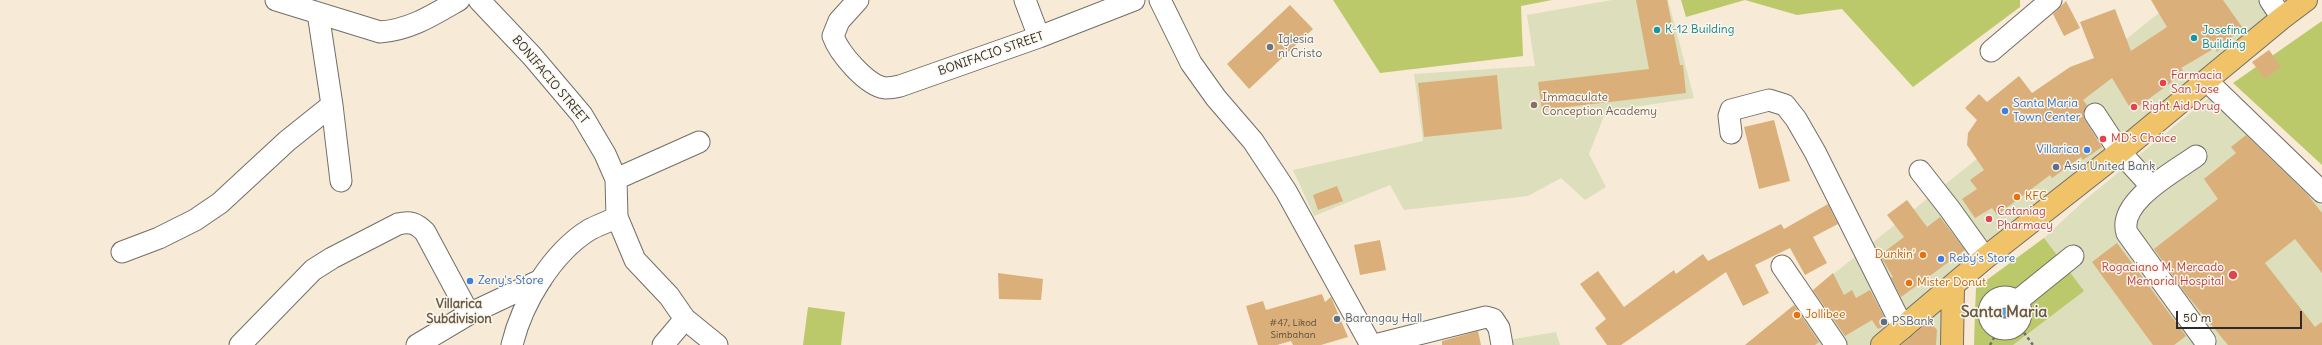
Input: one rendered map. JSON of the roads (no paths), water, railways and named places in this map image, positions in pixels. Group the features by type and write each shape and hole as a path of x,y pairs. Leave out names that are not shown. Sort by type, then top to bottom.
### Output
{"main road":[{"path":"1882,345 1953,287 1985,258 2120,152 2207,81 2276,9 2306,0"},
{"path":"1952,345 1953,287"}],"street":[{"path":"276,0 380,32 395,31 416,25 459,0"},
{"name":"BONIFACIO STREET","path":"479,0 532,56 582,115 605,154 616,179 617,217 635,260 669,296 686,319 717,345"},
{"name":"BONIFACIO STREET","path":"858,0 839,21 833,36 842,55 874,84 884,88 900,86 1039,37 1134,0"},
{"path":"1025,0 1039,37"},
{"path":"1160,0 1191,63 1216,98 1253,141 1286,191 1371,345"},
{"path":"1992,52 2051,0"},
{"path":"318,13 332,105 341,181"},
{"path":"2207,81 2322,192"},
{"path":"1732,133 1729,116 1732,110 1740,106 1769,100 1785,105 1796,119 1815,152 1903,328"},
{"path":"122,252 159,238 195,220 220,203 287,141 332,105"},
{"path":"2095,114 2120,152 2152,187"},
{"path":"616,179 699,142"},
{"path":"2196,156 2152,187 2136,203 2127,215 2125,224 2128,233 2205,341"},
{"path":"1920,171 1985,258"},
{"path":"512,345 519,321 541,280 564,252 579,238 590,230 617,217"},
{"path":"240,345 313,270 385,231 408,222 418,224 425,232 469,314"},
{"path":"2016,302 2074,256"},
{"path":"1782,266 1836,345"},
{"path":"417,345 469,314 541,280"},
{"path":"1999,298 2011,298 2016,302 2021,312 2002,332 1990,319 1990,306 1999,298"},
{"path":"1375,345 1486,317 1493,319 1501,336"},
{"path":"663,345 686,319"}],"water":[{"path":"2004,302 2011,305 2014,312 2011,319 2004,322 1997,319 1994,312 1997,305"}],"place":[{"name":"K-12 Building","path":"1657,30"},
{"name":"Josefina Building","path":"2194,38"},
{"name":"Iglesia ni Cristo","path":"1270,47"},
{"name":"Farmacia San Jose","path":"2163,83"},
{"name":"Immaculate Conception Academy","path":"1534,105"},
{"name":"Right Aid Drug","path":"2134,107"},
{"name":"Santa Maria Town Center","path":"2005,111"},
{"name":"MD's Choice","path":"2103,139"},
{"name":"Villarica","path":"2087,150"},
{"name":"Asia United Bank","path":"2056,167"},
{"name":"KFC","path":"2017,197"},
{"name":"Cataniag Pharmacy","path":"1989,219"},
{"name":"Dunkin'","path":"1923,255"},
{"name":"Reby's Store","path":"1941,259"},
{"name":"Rogaciano M. Mercado Memorial Hospital","path":"2233,275"},
{"name":"Zeny's Store","path":"470,281"},
{"name":"Mister Donut","path":"1909,283"},
{"name":"Jollibee","path":"1797,315"},
{"name":"Barangay Hall","path":"1337,319"},
{"name":"PSBank","path":"1884,322"}],"district":[{"name":"Villarica Subdivision","path":"459,312"},
{"name":"Santa Maria","path":"2004,312"}]}
